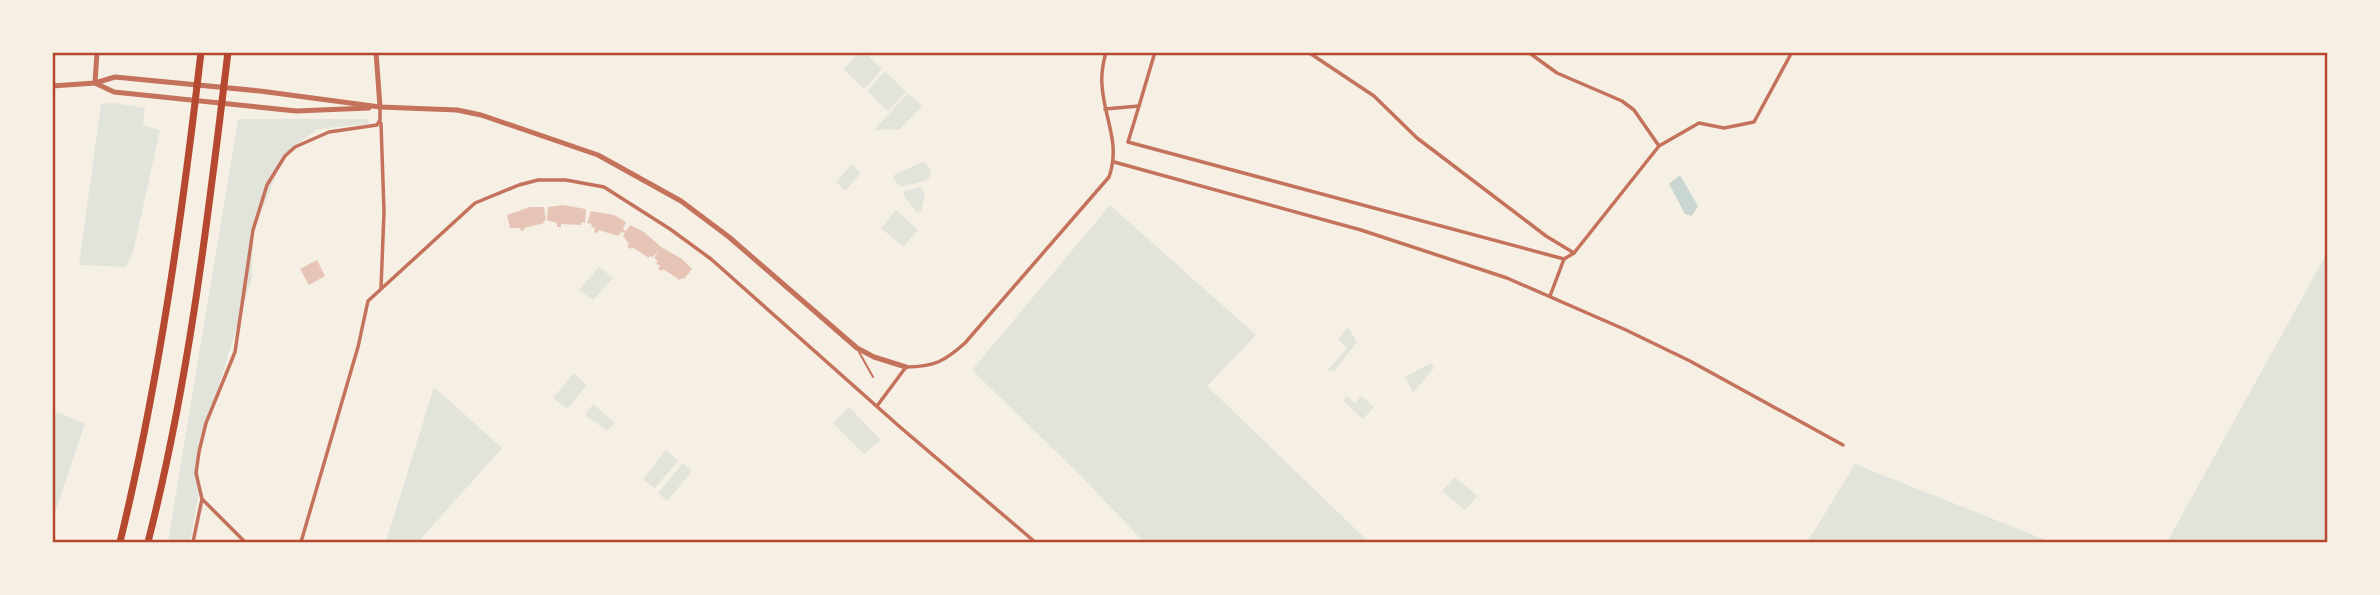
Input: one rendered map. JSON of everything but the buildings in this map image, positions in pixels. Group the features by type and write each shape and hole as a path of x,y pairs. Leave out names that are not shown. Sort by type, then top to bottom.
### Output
{"highway":[{"path":"120,542 156,372 193,124 201,52"},
{"path":"149,542 182,380 206,237 228,52"}],"street":[{"path":"95,83 97,52"},
{"path":"376,52 384,212 381,288"},
{"path":"95,83 114,92 296,111 380,107 457,110 481,115 598,155 681,201 729,237 857,348 874,357 906,367 924,367 939,363 965,343 1109,177 1115,149 1102,84 1106,52"},
{"path":"1155,52 1128,142 1564,259"},
{"path":"1308,52 1374,96 1417,138 1546,236 1574,253"},
{"path":"1528,52 1557,73 1628,105 1659,146"},
{"path":"1550,296 1564,259 1574,253 1659,146 1699,124 1724,128 1754,122 1792,52"},
{"path":"52,86 95,83 115,77 260,91 380,107"},
{"path":"1105,109 1139,106"},
{"path":"193,542 202,499 196,473 199,452 206,423 235,352 253,230 267,185 285,156 295,147 329,132 370,128 380,120"},
{"path":"1114,162 1400,241 1507,278 1690,361 1843,445"},
{"path":"301,542 369,301 475,202 538,180 566,180 604,187 640,208 711,259 1035,542"},
{"path":"877,406 906,367"},
{"path":"202,499 245,542"}],"lane":[{"path":"857,348 873,377"}],"shaded area":[{"path":"864,52 882,69 864,89 843,69 859,53"},
{"path":"885,71 906,92 888,111 867,91"},
{"path":"908,93 922,106 900,129 874,130"},
{"path":"115,103 145,108 143,125 160,130 133,253 126,267 79,265 101,104"},
{"path":"238,119 368,119 369,124 317,129 284,155 253,233 252,278 198,453 199,492 190,542 168,542"},
{"path":"922,162 926,163 931,173 928,180 901,187 893,179 894,175"},
{"path":"852,164 861,173 845,191 836,182"},
{"path":"1680,175 1698,206 1692,216 1685,214 1669,184"},
{"path":"921,187 925,194 921,211 917,213 903,194"},
{"path":"1110,205 1256,335 1207,386 1369,542 1144,542 1080,475 972,370"},
{"path":"896,210 918,230 903,247 881,228"},
{"path":"2327,253 2327,542 2167,542"},
{"path":"599,267 613,278 593,300 579,290"},
{"path":"1348,327 1357,342 1335,370 1327,371 1347,348 1338,339"},
{"path":"1431,363 1434,368 1413,393 1405,377"},
{"path":"574,373 587,385 567,409 553,398"},
{"path":"434,387 502,448 418,542 386,542"},
{"path":"1347,396 1355,403 1361,396 1374,407 1363,419 1343,401"},
{"path":"593,404 615,423 607,431 585,415"},
{"path":"849,407 881,440 864,454 833,423"},
{"path":"58,412 85,424 53,518 53,416"},
{"path":"666,450 678,461 655,488 643,479"},
{"path":"683,463 692,471 667,501 658,493"},
{"path":"1855,464 2051,542 1805,542"},
{"path":"1455,477 1477,496 1465,510 1442,491"}]}
